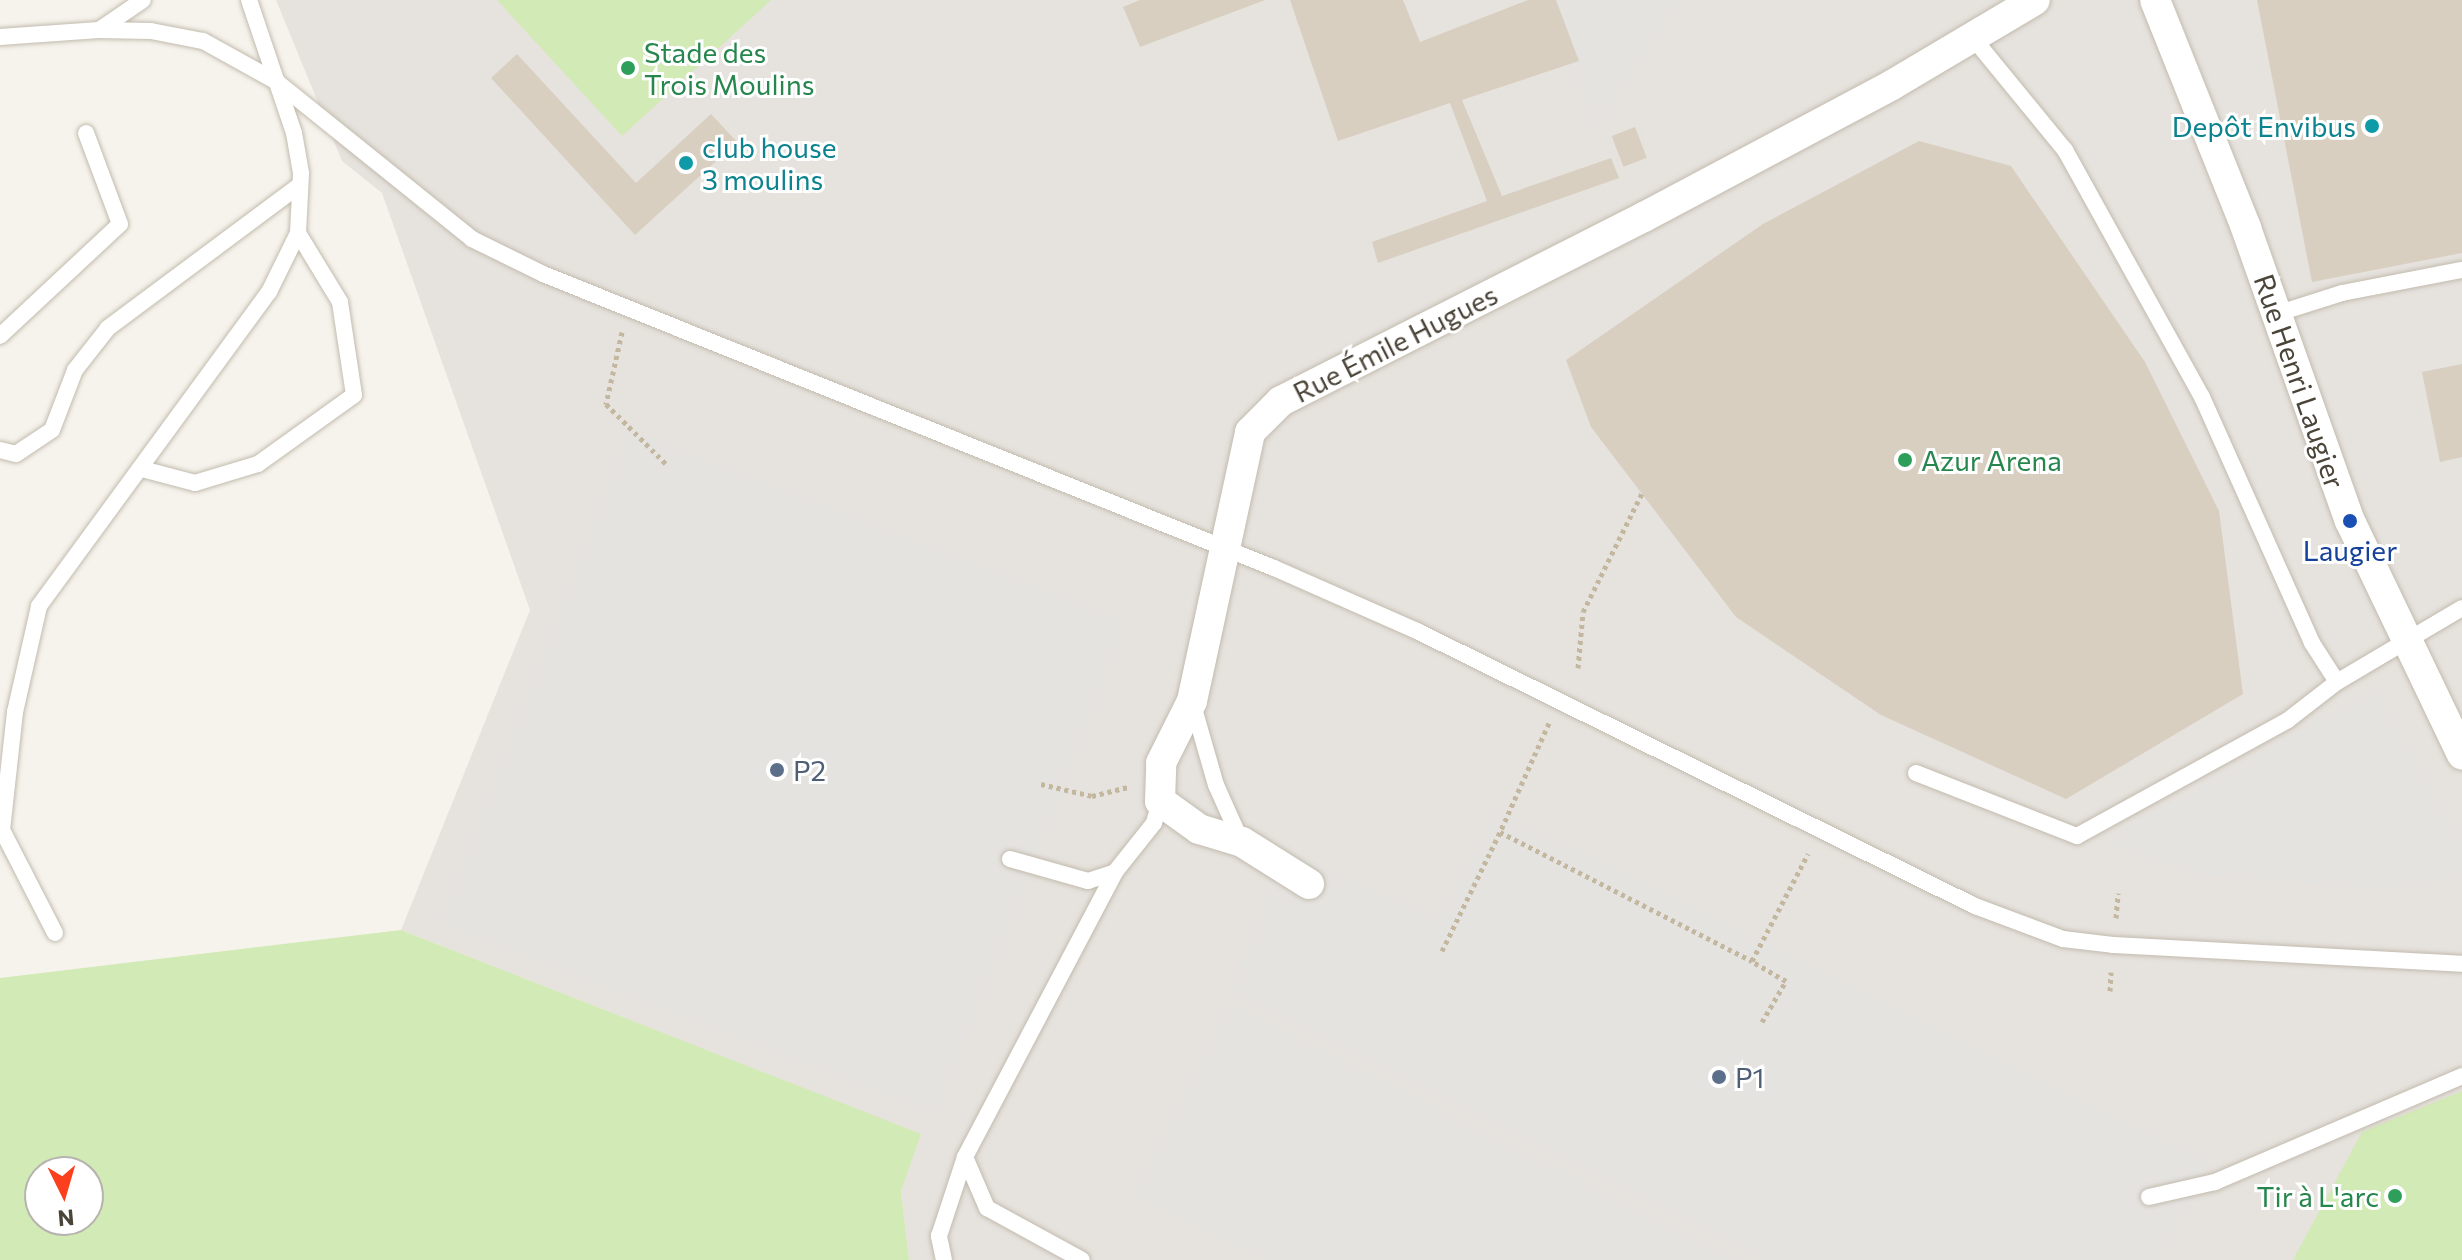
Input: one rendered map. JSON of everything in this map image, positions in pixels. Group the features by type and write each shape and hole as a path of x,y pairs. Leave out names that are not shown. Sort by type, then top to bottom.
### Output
{"street":[{"name":"Rue Émile Hugues","path":"1160,801 1161,763 1192,701 1250,432 1281,401 1658,210 1974,39 2035,0"},
{"name":"Rue Henri Laugier","path":"2155,0 2276,314 2330,472 2405,642 2462,755"},
{"path":"1160,801 1199,829 1242,842 1309,884"}],"lane":[{"path":"99,30 143,0"},
{"path":"55,933 2,830 15,712 39,606 269,292 298,233 300,185 294,133 249,0"},
{"path":"0,37 99,30 151,31 203,41 277,82 472,239 628,309 1225,548 1417,631 1975,906 2063,939 2462,964"},
{"path":"1974,39 2065,150 2202,397 2312,643 2337,682"},
{"path":"0,336 120,224 86,133"},
{"path":"0,450 16,454 52,430 75,370 108,328 300,185"},
{"path":"142,469 195,483 258,464 354,395 340,302 298,233"},
{"path":"2276,314 2342,293 2462,270"},
{"path":"1916,773 2077,836 2288,720 2337,682 2462,608"},
{"path":"1192,701 1216,785 1242,842"},
{"path":"944,1260 939,1236 965,1157 1115,872 1154,823 1160,801"},
{"path":"1010,859 1088,881 1115,872"},
{"path":"2149,1197 2215,1182 2462,1076"},
{"path":"965,1157 987,1208 1082,1260"}],"path":[{"path":"628,309 606,404 666,464"},
{"path":"1578,668 1583,612 1642,493"},
{"path":"1442,951 1550,722"},
{"path":"1041,784 1092,796 1131,786 1161,763"},
{"path":"1500,832 1786,981 1762,1022"},
{"path":"1752,961 1810,852"}],"shaded area":[{"path":"276,0 2462,0 2462,1260 909,1260 901,1191 920,1134 401,930 530,610 382,193 342,161"},
{"path":"1545,0 1681,0 1595,133"},
{"name":"P2","path":"628,429 1127,621 938,1116 438,924"},
{"path":"2377,688 2462,842 2462,878 2381,889 2194,875 2099,842"},
{"name":"P1","path":"1496,808 2210,1162 2161,1260 1763,1260 1229,993 1284,849 1438,918"},
{"path":"1227,1001 1742,1260 1264,1260 1133,1197"}],"green space":[{"name":"Stade des Trois Moulins","path":"497,0 771,0 622,136"},
{"path":"401,930 921,1134 901,1191 909,1260 0,1260 0,978"},
{"name":"Tir à L'arc","path":"2462,1091 2462,1260 2293,1260 2362,1132"}],"building":[{"path":"1140,0 1265,0 1140,47 1123,7"},
{"path":"1290,0 1403,0 1420,42 1528,0 1556,0 1579,61 1462,100 1502,196 1611,158 1619,178 1378,263 1372,242 1487,201 1450,103 1338,141"},
{"name":"Depôt Envibus","path":"2257,0 2462,0 2462,253 2312,282"},
{"name":"club house 3 moulins","path":"517,54 636,183 711,114 737,142 635,235 491,78"},
{"path":"1635,127 1647,158 1623,167 1612,136"},
{"name":"Azur Arena","path":"1919,141 2011,166 2145,362 2219,511 2243,694 2066,799 1881,715 1736,617 1591,427 1566,360 1763,224"},
{"path":"2462,364 2462,457 2440,462 2422,372"}],"place":[{"name":"Stade des Trois Moulins","path":"628,68"},
{"name":"Depôt Envibus","path":"2372,126"},
{"name":"club house 3 moulins","path":"686,163"},
{"name":"Azur Arena","path":"1905,460"},
{"name":"Laugier","path":"2350,521"},
{"name":"P2","path":"777,770"},
{"name":"P1","path":"1719,1077"},
{"name":"Tir à L'arc","path":"2395,1196"}]}
